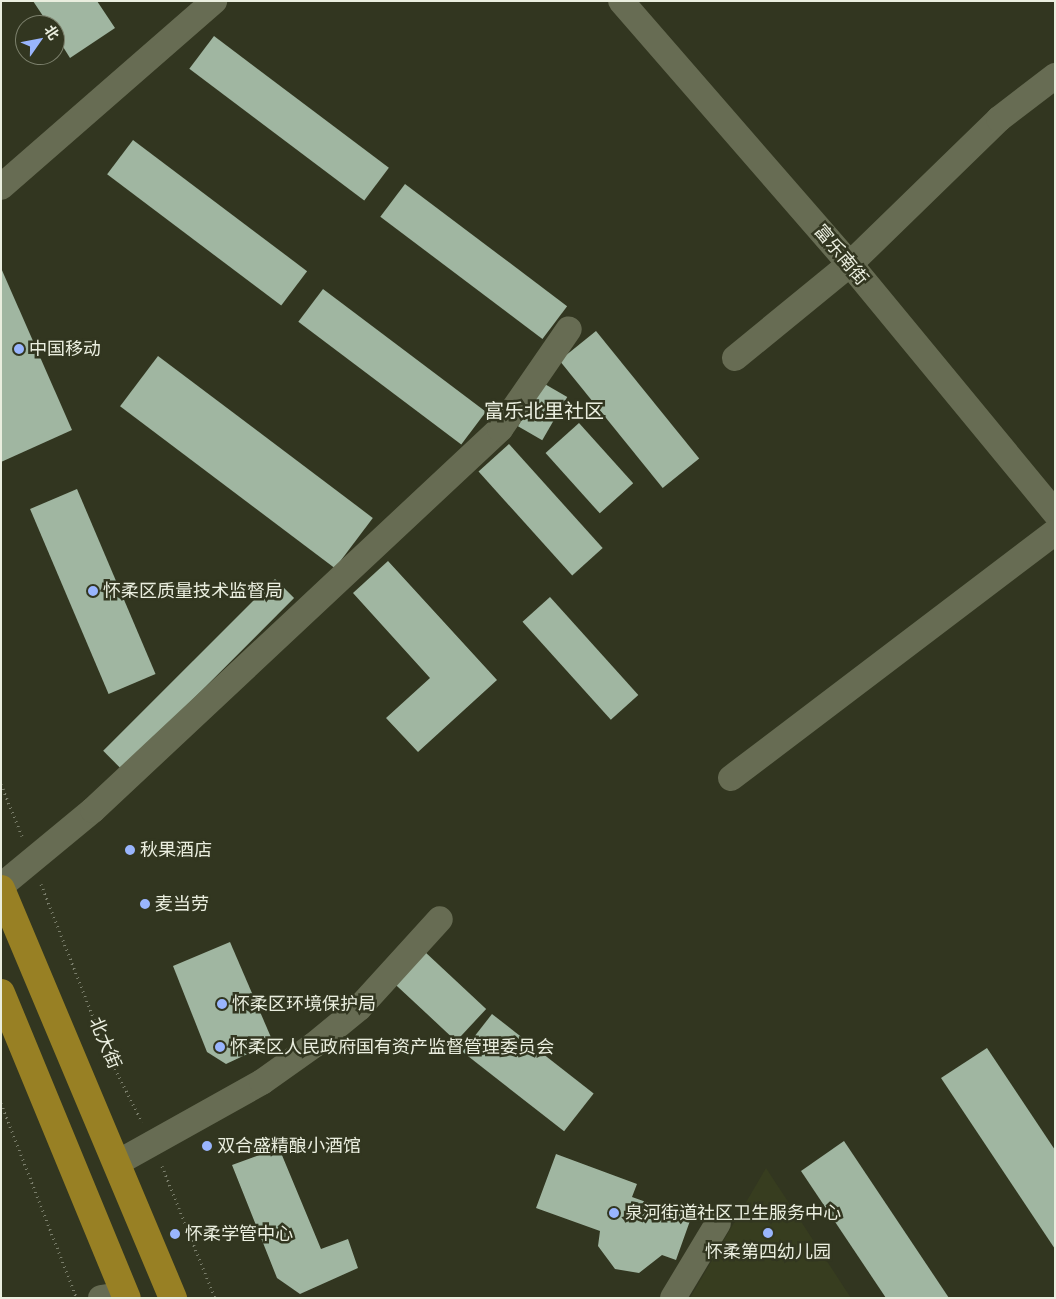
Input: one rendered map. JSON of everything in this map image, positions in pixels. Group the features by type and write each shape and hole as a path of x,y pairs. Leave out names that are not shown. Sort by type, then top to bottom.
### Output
{"main road":[{"name":"北大街","path":"1,888 174,1298"},
{"path":"1,993 118,1296"}],"street":[{"path":"1,186 214,1"},
{"name":"富乐南街","path":"621,1 850,264 1055,513"},
{"path":"735,358 850,264 999,119 1055,76"},
{"path":"1,888 93,810 500,429 569,329"},
{"path":"731,778 1055,532"},
{"path":"117,1163 262,1082 314,1045 359,1008 440,918"},
{"path":"673,1298 718,1223"}],"path":[{"name":"北大街","path":"1,784 108,1054 152,1142 215,1298"},
{"path":"1,1103 77,1298"}],"shaded area":[{"name":"怀柔第四幼儿园","path":"766,1168 851,1298 690,1298"}],"building":[{"path":"33,1 97,1 115,28 70,58 65,50 65,15 42,15"},
{"path":"214,36 389,168 364,201 189,69"},
{"path":"133,140 307,271 281,306 107,174"},
{"path":"405,184 567,306 542,339 380,217"},
{"name":"中国移动","path":"1,268 72,430 1,462"},
{"path":"323,289 486,412 461,445 298,322"},
{"path":"596,331 699,458 663,488 559,361"},
{"path":"158,356 373,518 335,568 120,406"},
{"path":"543,383 567,397 542,440 518,426"},
{"path":"579,423 633,483 600,513 546,453"},
{"path":"509,444 603,548 572,575 479,471"},
{"name":"怀柔区质量技术监督局","path":"77,489 156,674 109,694 30,509"},
{"path":"388,561 497,680 418,752 386,718 430,678 353,593"},
{"path":"275,579 294,598 122,770 103,751"},
{"path":"550,597 638,695 611,720 523,622"},
{"name":"怀柔区环境保护局","path":"230,942 273,1042 226,1064 207,1052 173,966"},
{"path":"424,951 486,1009 456,1041 394,983"},
{"path":"492,1014 594,1093 564,1131 462,1052"},
{"path":"987,1048 1055,1150 1055,1249 941,1078"},
{"path":"844,1141 949,1298 886,1298 801,1171"},
{"path":"279,1148 321,1249 348,1239 358,1268 300,1294 277,1278 232,1165"},
{"name":"泉河街道社区卫生服务中心","path":"556,1154 637,1184 632,1197 691,1218 676,1260 662,1255 639,1273 615,1269 598,1246 600,1231 536,1208"}],"place":[{"name":"中国移动","path":"19,349"},
{"name":"怀柔区质量技术监督局","path":"93,591"},
{"name":"秋果酒店","path":"130,850"},
{"name":"麦当劳","path":"145,904"},
{"name":"怀柔区环境保护局","path":"222,1004"},
{"name":"怀柔区人民政府国有资产监督管理委员会","path":"220,1047"},
{"name":"双合盛精酿小酒馆","path":"207,1146"},
{"name":"泉河街道社区卫生服务中心","path":"614,1213"},
{"name":"怀柔第四幼儿园","path":"768,1233"},
{"name":"怀柔学管中心","path":"175,1234"}],"district":[{"name":"富乐北里社区","path":"544,411"}]}
